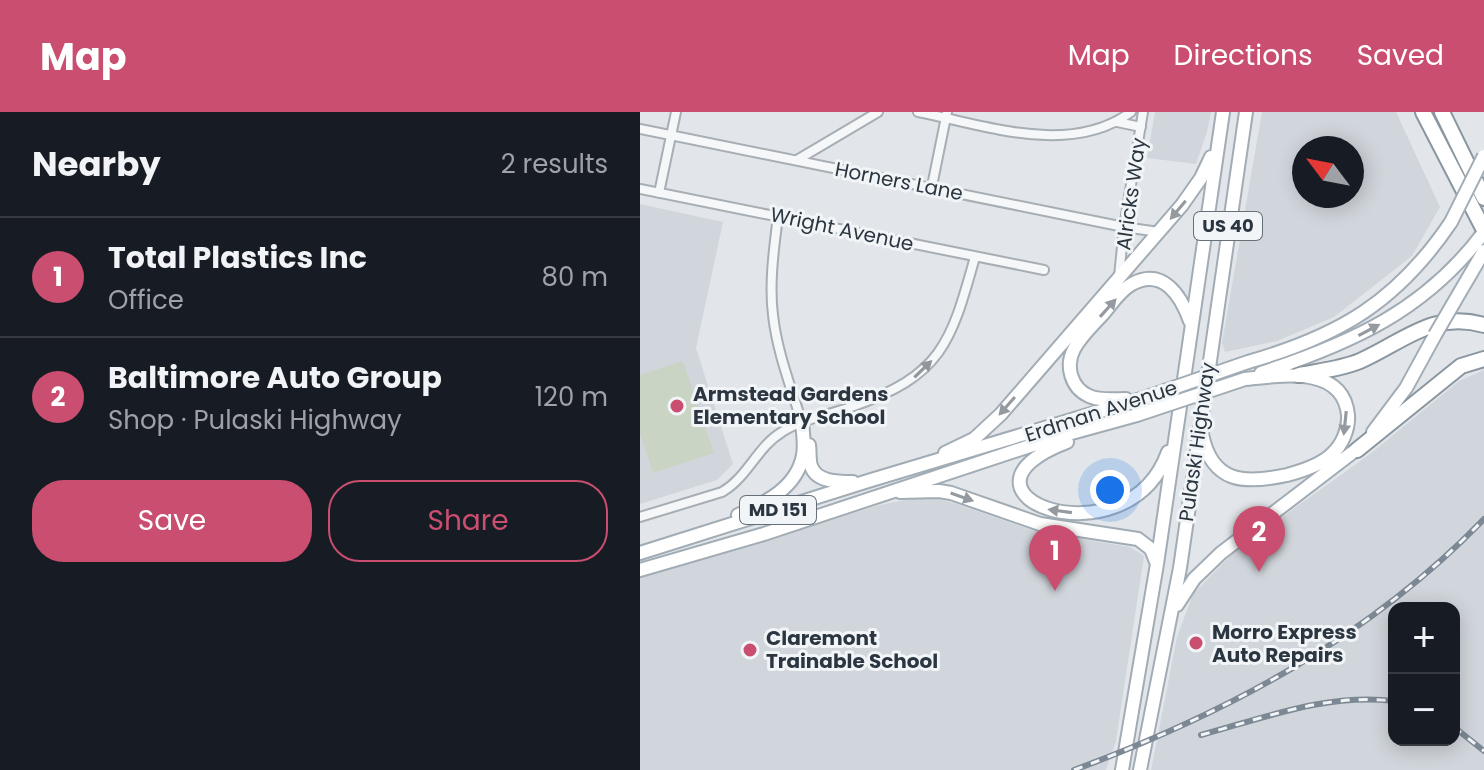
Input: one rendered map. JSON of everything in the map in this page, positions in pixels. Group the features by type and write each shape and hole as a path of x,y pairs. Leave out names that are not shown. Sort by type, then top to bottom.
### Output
{"highway":[{"path":"1423,112 1484,231"},
{"path":"1442,112 1484,198"},
{"path":"1299,375 1360,361 1431,323 1458,321 1484,325"},
{"path":"1357,450 1461,366 1484,359"}],"main road":[{"name":"Pulaski Highway","path":"1120,770 1157,564 1223,112"},
{"name":"Pulaski Highway","path":"1140,770 1172,615 1246,112"},
{"path":"917,467 974,439 988,427 1193,191 1217,143"},
{"name":"Erdman Avenue","path":"640,553 1141,399 1326,335 1370,309 1423,261 1451,222 1484,156"},
{"name":"Erdman Avenue","path":"640,570 764,534 1057,437 1137,415 1333,348 1377,327 1439,281 1484,231"},
{"path":"1203,236 1226,240"},
{"path":"1172,615 1194,579 1212,561 1357,450 1406,388 1481,257"},
{"path":"1141,399 1097,398 1080,390 1074,383 1069,366 1074,348 1126,288 1140,281 1158,281 1175,290 1191,323"},
{"path":"1200,422 1211,461 1234,478 1273,478 1317,464 1335,453 1348,423 1348,413 1340,394 1333,387 1322,380 1299,375 1245,379"},
{"path":"1137,415 1058,445 1030,460 1018,480 1022,494 1034,504 1059,512 1091,512 1121,505 1134,498 1155,478 1177,427"},
{"path":"802,423 810,449 810,466 816,475 831,480 868,481"},
{"path":"685,539 758,506 785,488 803,455 802,423"},
{"path":"885,493 939,491 1040,524 1130,537 1146,544 1157,564"}],"street":[{"path":"659,193 676,112"},
{"path":"796,161 878,112"},
{"path":"918,112 1039,135 1078,133 1117,122 1131,112"},
{"name":"Alricks Way","path":"1119,276 1143,112"},
{"path":"932,186 946,115"},
{"path":"1117,122 1141,127"},
{"name":"Horners Lane","path":"640,129 1159,232"},
{"name":"Wright Avenue","path":"640,189 1044,270"},
{"path":"778,216 772,311 780,351 802,423"},
{"path":"640,517 722,492 732,486 773,438 802,423 887,394 922,371 955,326 975,257"}],"shaded area":[{"path":"1155,112 1211,112 1196,164 1147,158"},
{"path":"1262,112 1396,112 1440,207 1412,256 1334,317 1277,341 1225,352 1222,343"},
{"name":"Armstead Gardens Elementary School","path":"640,204 723,222 696,348 733,464 717,480 640,504"},
{"path":"1484,370 1484,770 1151,770 1177,637 1193,594 1236,550 1370,454 1459,381"},
{"path":"915,498 936,498 1038,532 1130,547 1144,556 1116,741 1106,770 640,770 640,578 880,505"}],"green space":[{"path":"683,361 714,453 653,473 640,433 640,375"}],"railway":[{"path":"1074,770 1187,723 1294,667 1393,600 1484,519"},
{"path":"1201,735 1320,704 1369,699 1388,701"},
{"path":"1460,732 1484,751"}],"place":[{"name":"Armstead Gardens Elementary School","path":"677,406"},
{"name":"Baltimore Auto Group","path":"1259,572"},
{"name":"Total Plastics Inc","path":"1055,591"},
{"name":"Morro Express Auto Repairs","path":"1196,643"},
{"name":"Claremont Trainable School","path":"750,650"}]}
